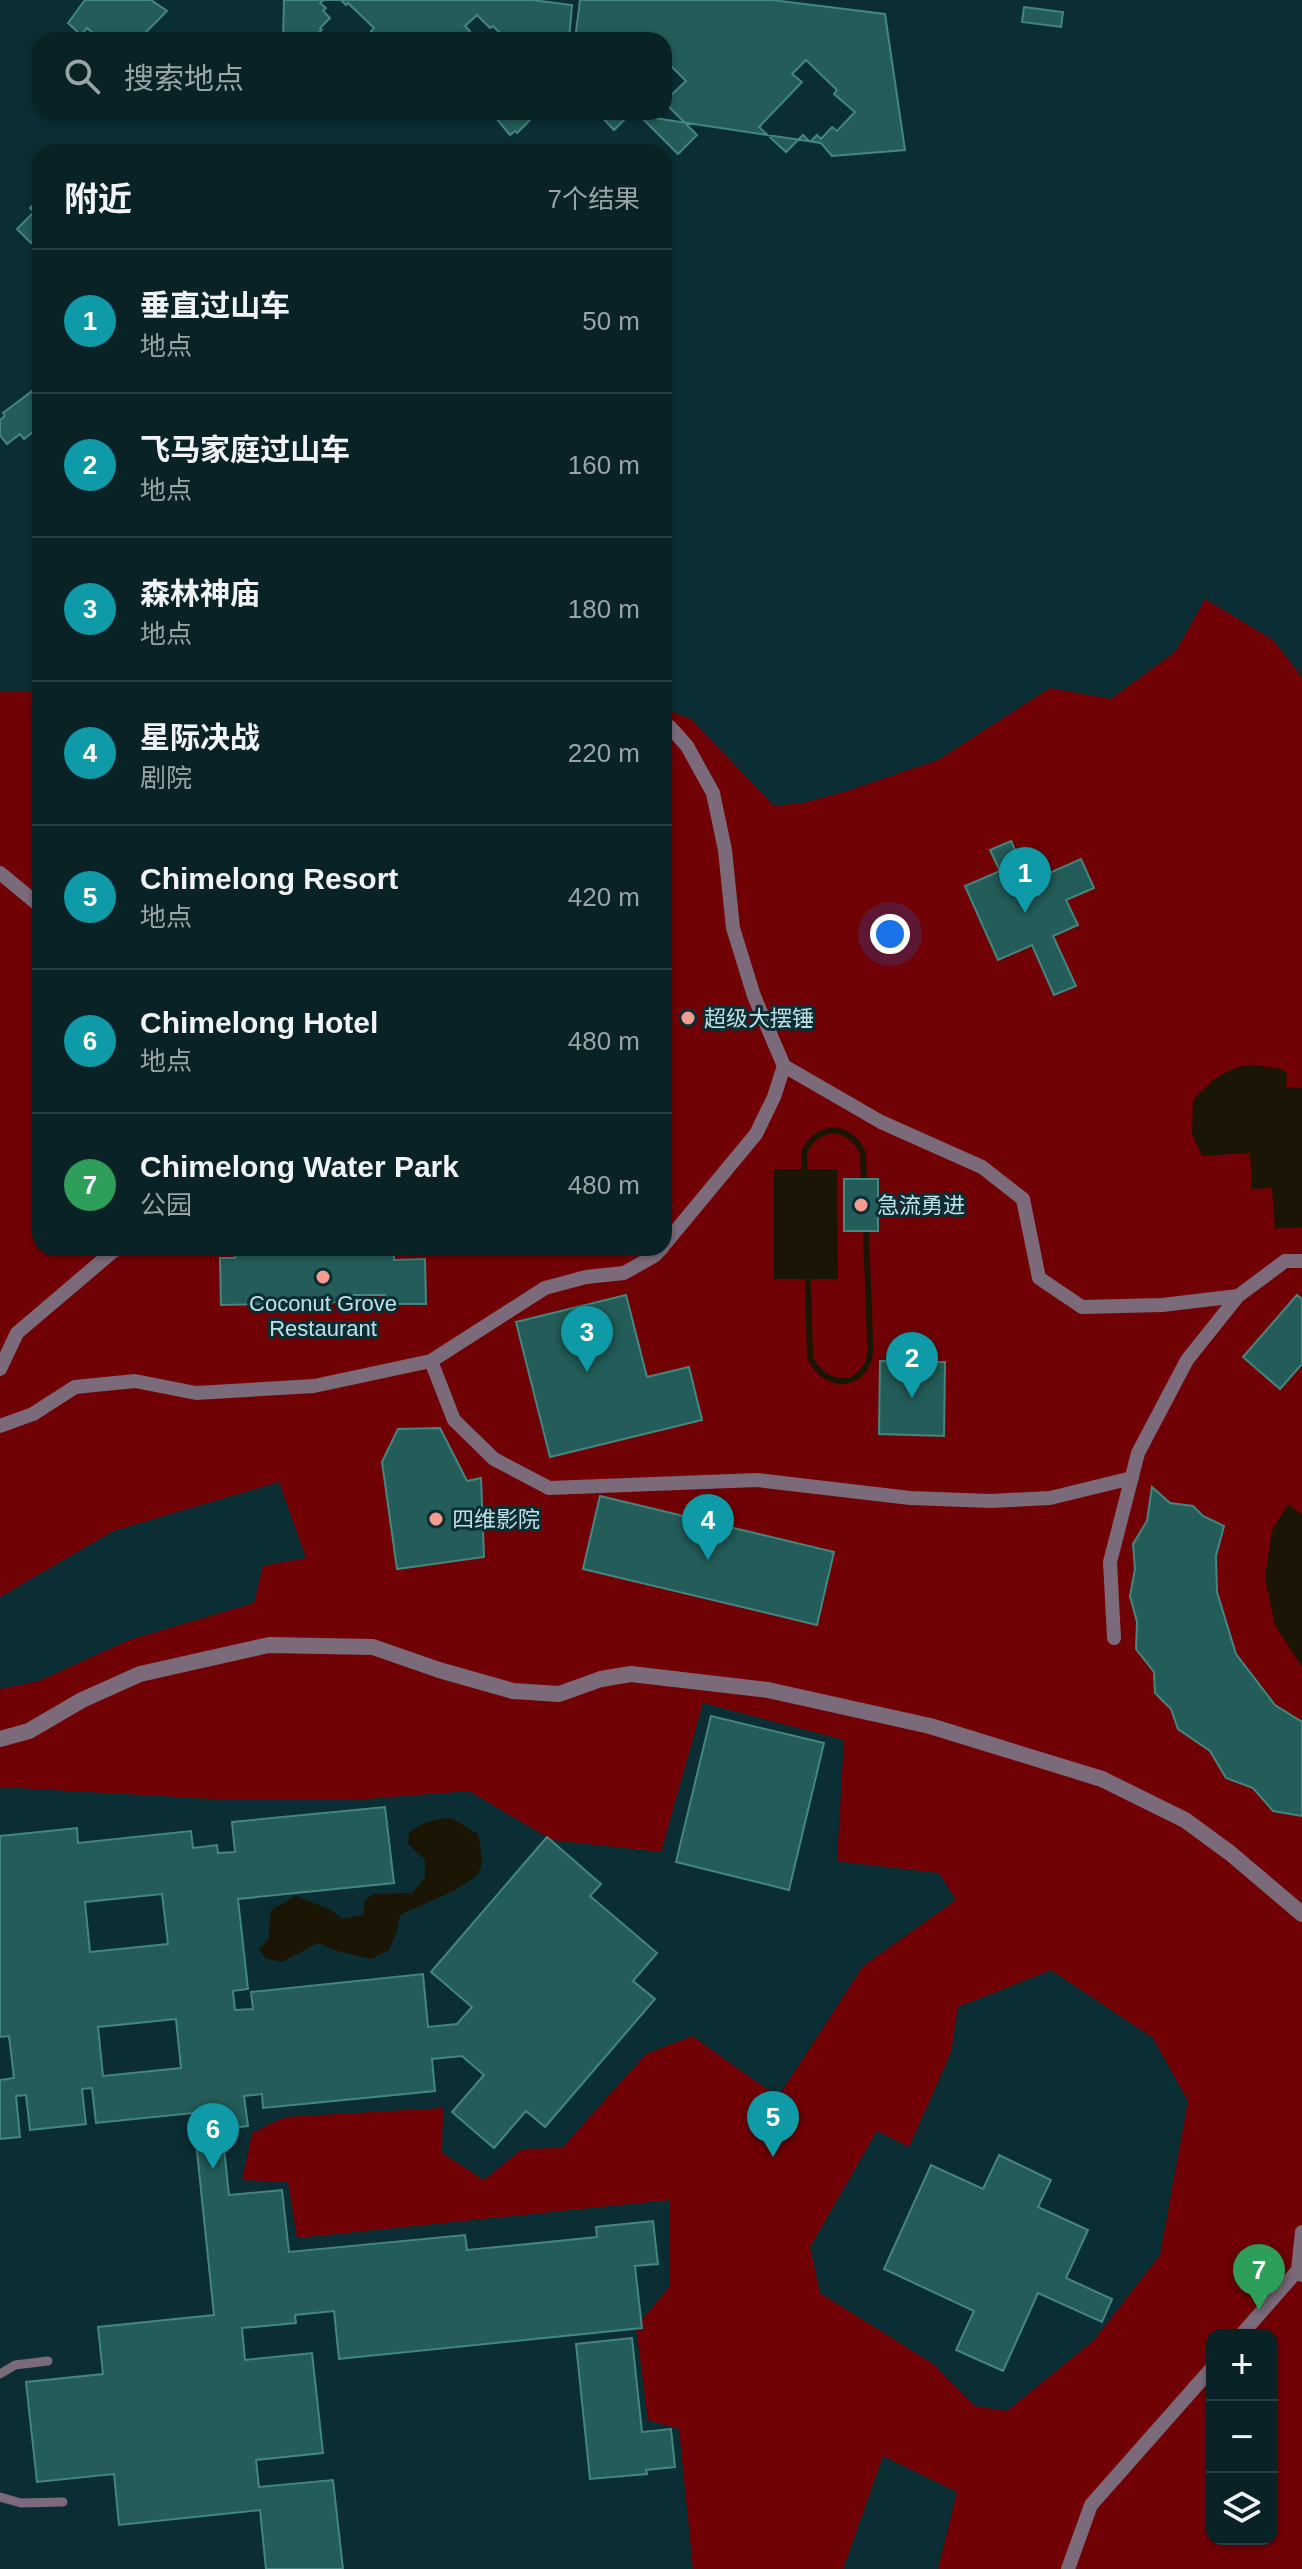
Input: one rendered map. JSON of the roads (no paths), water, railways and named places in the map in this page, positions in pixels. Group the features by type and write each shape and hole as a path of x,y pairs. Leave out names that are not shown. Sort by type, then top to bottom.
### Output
{"street":[{"path":"672,729 687,746 713,793 725,850 733,928 754,996 784,1066 881,1122 982,1167 1023,1199 1039,1278 1082,1307 1162,1305 1238,1296"},
{"path":"0,873 32,899"},
{"path":"672,1236 756,1134 774,1097 784,1066"},
{"path":"0,1369 17,1333 108,1256"},
{"path":"0,1426 33,1414 75,1387 135,1381 196,1393 314,1386 431,1361 545,1288 586,1277 624,1273 654,1256"},
{"path":"1114,1638 1110,1562 1138,1453 1187,1360 1238,1296 1285,1261 1302,1261"},
{"path":"431,1361 454,1420 494,1459 549,1488 757,1480 897,1497 991,1501 1050,1498 1132,1478"},
{"path":"0,1739 29,1731 82,1700 140,1674 269,1645 373,1647 513,1691 559,1694 601,1679 631,1674 768,1690 930,1726 1102,1779 1185,1820 1230,1853 1302,1914"},
{"path":"1247,2329 1300,2272 1302,2232"},
{"path":"1068,2569 1091,2505 1206,2375"}],"lane":[{"path":"0,2374 15,2365 48,2361"},
{"path":"0,2497 21,2503 63,2502"}],"waterway":[{"path":"834,1130 852,1137 863,1153 870,1353 868,1363 860,1374 844,1381 827,1377 810,1356 804,1152 816,1137 834,1130"}],"place":[{"name":"垂直过山车","path":"1025,913"},
{"name":"超级大摆锤","path":"688,1018"},
{"name":"急流勇进","path":"861,1205"},
{"name":"Coconut Grove Restaurant","path":"323,1277"},
{"name":"森林神庙","path":"587,1372"},
{"name":"飞马家庭过山车","path":"912,1398"},
{"name":"四维影院","path":"436,1519"},
{"name":"星际决战","path":"708,1560"},
{"name":"Chimelong Resort","path":"773,2157"},
{"name":"Chimelong Hotel","path":"213,2169"},
{"name":"Chimelong Water Park","path":"1259,2310"}]}
